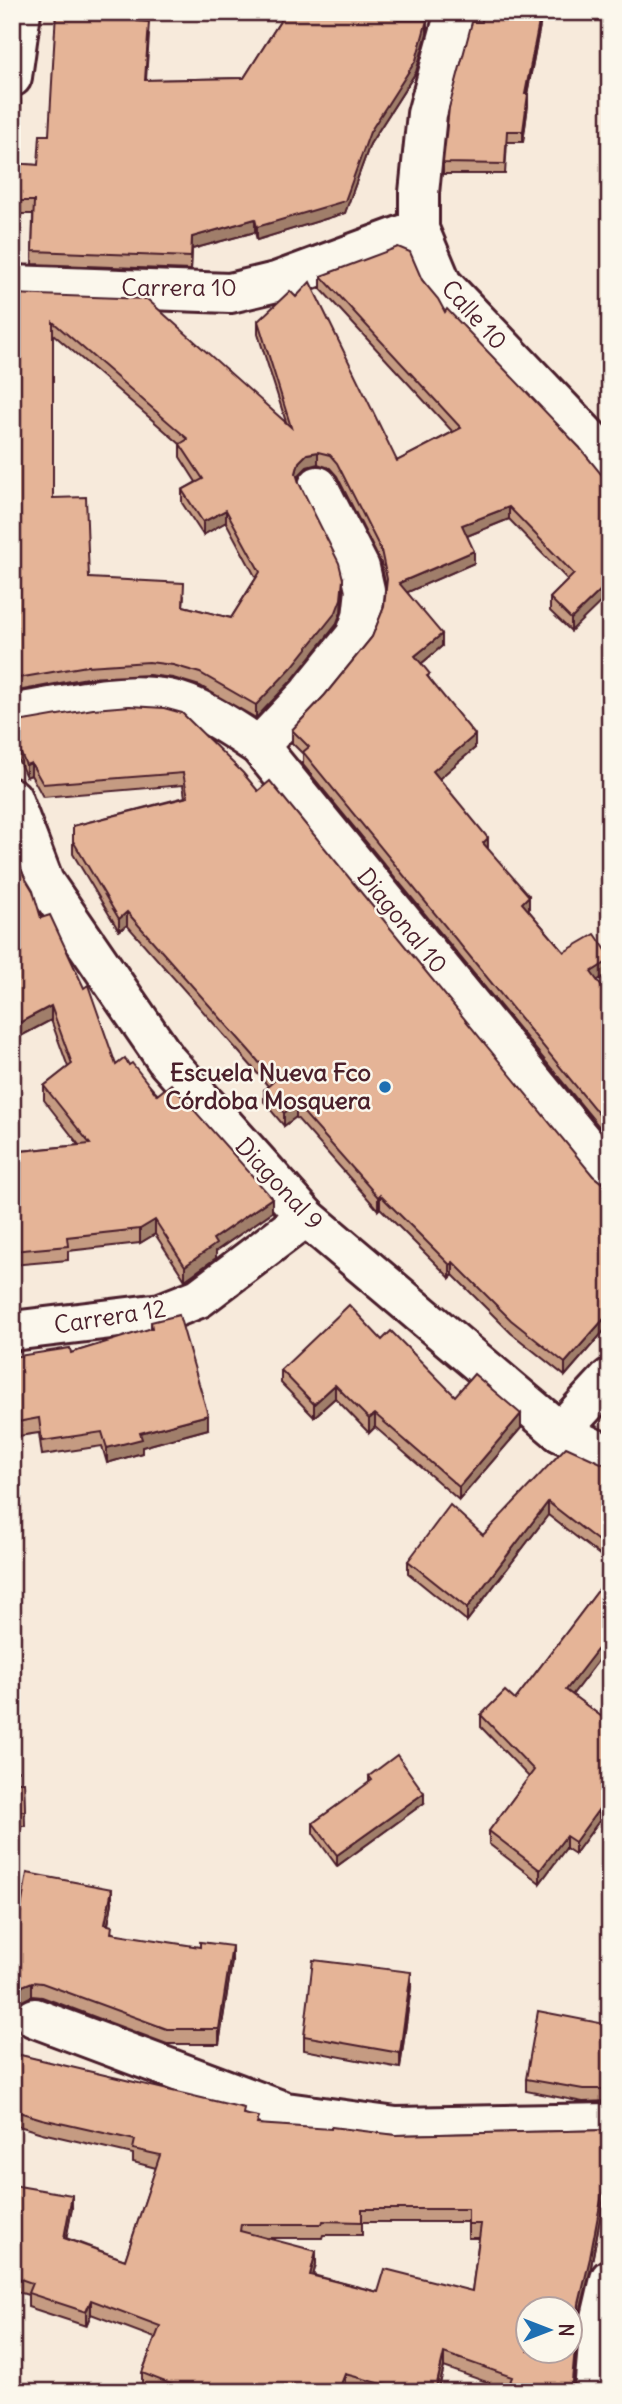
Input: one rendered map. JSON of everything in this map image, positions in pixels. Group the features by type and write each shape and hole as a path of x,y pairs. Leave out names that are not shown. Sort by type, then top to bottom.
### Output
{"street":[{"path":"12,78 21,12"},
{"name":"Calle 10","path":"455,12 427,114 419,193 419,229 442,284 610,460"},
{"name":"Carrera 10","path":"12,285 230,293 276,282 419,229"},
{"path":"259,746 308,694 355,636 362,617 365,590 360,568 317,486"},
{"name":"Diagonal 10","path":"12,714 119,696 169,699 216,718 259,746 610,1175"},
{"name":"Diagonal 9","path":"12,798 44,882 167,1061 306,1217 560,1432 610,1457"},
{"name":"Carrera 12","path":"12,1331 161,1313 199,1298 306,1217"},
{"path":"560,1432 610,1378"},
{"path":"35,2018 286,2112 396,2127 610,2123"},
{"path":"594,2392 600,2322 610,2279"}],"building":[{"path":"56,12 137,12 137,21 149,22 145,80 244,78 286,12 402,12 398,20 427,20 416,60 370,132 345,201 257,227 255,219 192,237 191,257 32,251 34,201 12,201 12,163 38,165 40,135 49,135"},
{"path":"483,12 541,12 525,94 528,94 523,131 507,131 505,164 443,163 449,108 472,22 482,22"},
{"path":"12,84 19,84 21,101 12,102"},
{"path":"398,247 410,252 422,280 445,312 447,309 580,448 610,485 610,581 571,619 550,598 574,574 509,507 462,525 474,551 399,583 442,634 415,656 430,674 427,676 475,735 433,771 488,838 483,843 529,896 522,903 564,952 595,934 610,956 610,960 591,972 610,998 610,1128 303,752 309,747 292,730 325,695 372,637 384,607 387,579 381,550 337,463 330,455 318,452 307,454 299,462 296,473 339,563 343,579 341,599 336,612 292,667 256,705 200,673 173,665 149,662 87,666 12,679 12,294 147,299 291,427 258,321 290,291 296,297 310,282 397,461 461,428 321,276","holes":["53,322 188,439 180,444 203,479 182,490 203,522 226,510 260,572 231,618 183,606 184,583 89,578 86,497 53,498"]},
{"path":"130,706 164,708 182,713 258,791 270,781 593,1176 602,1183 610,1184 610,1312 565,1363 511,1320 453,1262 450,1265 380,1195 378,1197 296,1104 284,1113 264,1090 274,1081 253,1055 127,912 119,919 73,841 73,826 188,797 183,773 43,784 31,763 26,765 12,734 12,723 93,709"},
{"path":"12,846 33,891 41,918 50,915 84,988 88,985 116,1065 125,1058 129,1065 132,1063 157,1095 171,1084 272,1198 213,1239 216,1244 185,1266 155,1220 140,1229 67,1237 68,1246 12,1251 12,1152 90,1144 44,1086 72,1064 51,1006 19,1023 12,1009"},
{"path":"349,1305 382,1340 391,1331 455,1396 474,1374 521,1414 459,1487 375,1414 369,1419 335,1385 314,1404 281,1370"},
{"path":"179,1315 208,1415 140,1433 142,1439 107,1448 102,1432 42,1441 39,1418 12,1423 12,1357 70,1348 71,1353 152,1328 151,1322"},
{"path":"566,1447 610,1465 610,1550 548,1502 467,1608 408,1561 450,1505 483,1535"},
{"path":"610,1575 610,1633 566,1690 610,1723 610,1803 603,1812 599,1809 575,1842 566,1836 540,1870 489,1831 534,1770 481,1715 505,1691 515,1700"},
{"path":"12,1712 18,1712 18,1782 24,1782 25,1811 12,1811"},
{"path":"397,1755 424,1793 337,1855 313,1823 372,1780 369,1776"},
{"path":"27,1873 112,1889 105,1924 112,1926 111,1933 200,1947 200,1942 232,1946 219,2029 167,2029 42,1983 32,1982 22,1986 14,1996 12,2009 12,1961"},
{"path":"313,1960 411,1972 400,2053 304,2036"},
{"path":"538,2011 610,2025 610,2089 583,2089 526,2079"},
{"path":"12,2053 244,2108 243,2114 259,2117 257,2124 331,2127 396,2135 610,2130 610,2152 581,2296 514,2296 514,2366 573,2366 571,2392 506,2392 512,2377 444,2353 435,2392 412,2392 345,2374 338,2392 191,2392 142,2373 160,2326 91,2300 86,2312 28,2293 32,2283 12,2276 12,2185 72,2195 64,2238 125,2260 160,2155 133,2149 135,2140 12,2110 16,2094 12,2093","holes":["362,2209 468,2209 468,2224 481,2224 472,2291 385,2269 378,2292 310,2275 316,2251 240,2231 241,2224 362,2222"]}],"place":[{"name":"Escuela Nueva Fco Córdoba Mosquera","path":"385,1087"}]}
